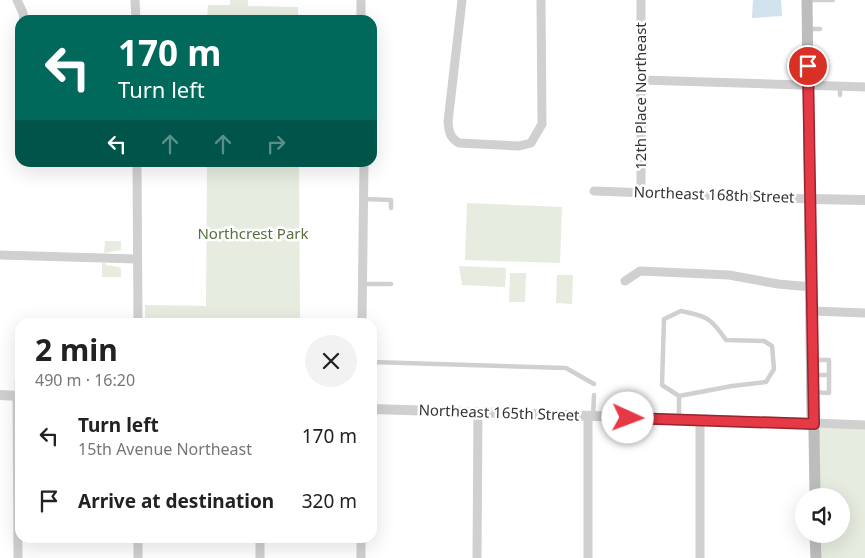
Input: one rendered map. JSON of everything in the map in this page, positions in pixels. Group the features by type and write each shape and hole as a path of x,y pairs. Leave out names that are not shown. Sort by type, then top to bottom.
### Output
{"main road":[{"path":"808,0 812,392 815,488"},
{"path":"815,543 816,558"}],"street":[{"path":"17,0 23,15"},
{"path":"136,0 136,15"},
{"path":"361,0 361,15"},
{"path":"462,0 448,122 449,133 453,140 459,143 520,146 531,143 542,124 541,0"},
{"name":"12th Place Northeast","path":"641,0 641,192"},
{"path":"641,80 808,85 840,91 865,87"},
{"path":"137,167 138,318"},
{"path":"362,318 364,167"},
{"name":"Northeast 168th Street","path":"594,191 865,200"},
{"path":"0,255 138,259"},
{"path":"625,281 640,271 729,274 778,284 812,287"},
{"path":"812,311 865,313"},
{"path":"0,395 15,396"},
{"name":"Northeast 165th Street","path":"377,409 865,425"},
{"path":"477,558 478,412"},
{"path":"588,558 591,416"},
{"path":"700,420 700,558"},
{"path":"18,543 18,558"},
{"path":"138,543 138,558"},
{"path":"260,543 260,558"},
{"path":"361,543 361,558"}],"lane":[{"path":"808,0 833,0"},
{"path":"808,29 820,29"},
{"path":"364,200 391,200 391,208"},
{"path":"362,284 391,284"},
{"path":"681,311 703,315 715,324 726,340 764,341 772,346 774,369 766,382 679,396 662,385 664,319 681,311"},
{"path":"812,360 829,360 829,392 812,392"},
{"path":"377,362 566,368 594,384"},
{"path":"812,375 829,375"},
{"path":"591,416 594,395"},
{"path":"679,396 679,419"}],"green space":[{"path":"230,0 248,0 248,6 298,7 298,15 207,15 208,5 230,5"},
{"name":"Northcrest Park","path":"207,167 299,167 300,318 145,318 145,305 206,306"},
{"path":"467,203 562,207 560,263 465,260"},
{"path":"105,241 121,241 121,250 104,253"},
{"path":"102,263 119,267 121,269 121,277 102,277"},
{"path":"459,266 506,268 505,287 462,285"},
{"path":"510,273 526,273 525,302 509,302"},
{"path":"557,275 573,275 572,304 556,303"},
{"path":"814,423 865,426 865,558 815,558 815,543 850,543 850,488 814,488"}],"water":[{"path":"753,0 781,0 782,16 752,18"}],"route":[{"path":"628,418 814,424 812,414 808,66"}]}
